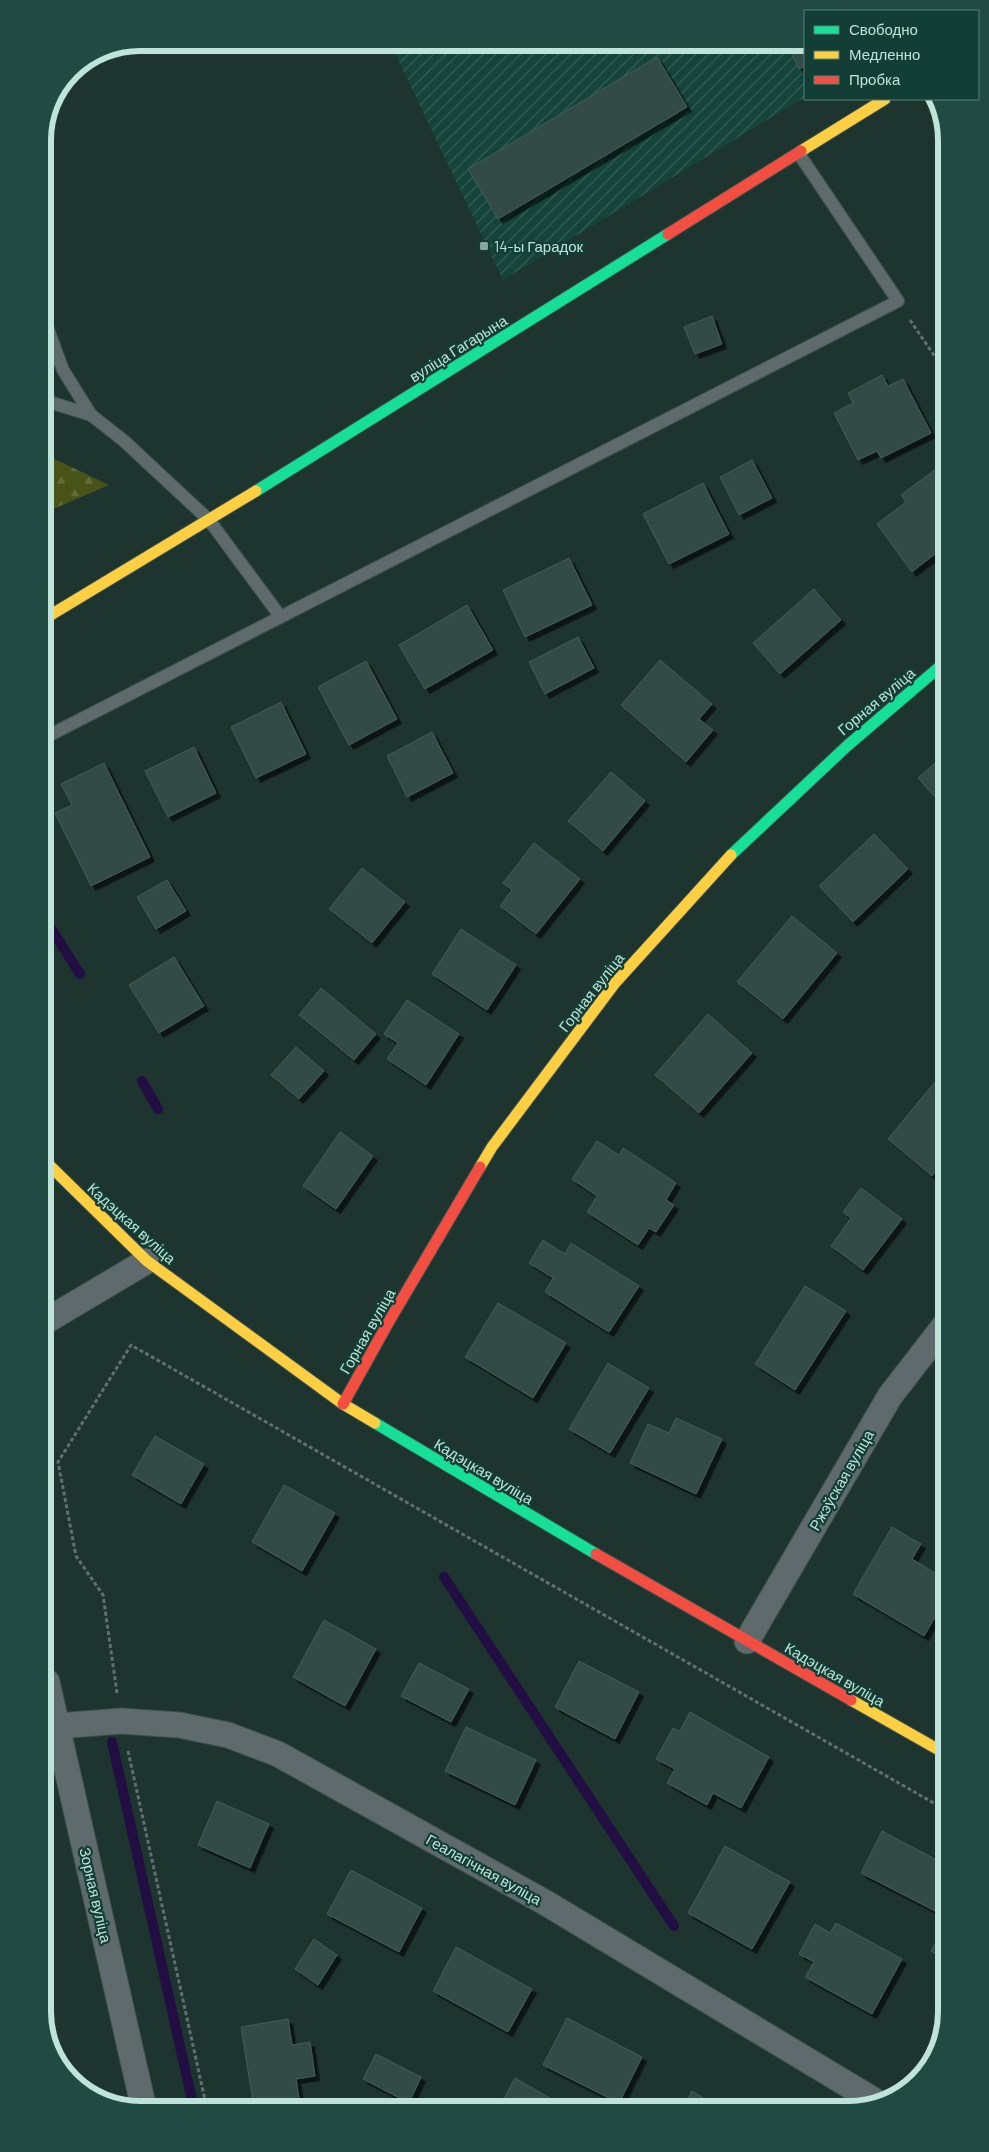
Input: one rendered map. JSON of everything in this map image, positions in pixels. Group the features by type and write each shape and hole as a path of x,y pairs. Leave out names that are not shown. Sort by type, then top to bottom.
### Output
{"street":[{"name":"вуліца Гагарына","path":"51,615 209,520 883,100"},
{"name":"Горная вуліца","path":"343,1404 388,1323 492,1147 615,983 731,855 847,746 938,668"},
{"name":"Кадэцкая вуліца","path":"51,1168 147,1261 343,1404 672,1599 938,1749"},
{"path":"51,1318 147,1261"},
{"name":"Ржэўская вуліца","path":"747,1640 890,1396 938,1334"},
{"name":"Зорная вуліца","path":"51,1698 142,2101"},
{"name":"Геалагічная вуліца","path":"58,1726 121,1721 179,1725 228,1735 278,1754 546,1903 870,2098"}],"lane":[{"path":"51,734 898,301 799,154"},
{"path":"51,338 63,370 91,415 123,440 209,520 280,616"},
{"path":"51,402 91,415"}],"path":[{"path":"898,301 938,361"},
{"path":"205,2101 121,1721 103,1595 76,1556 58,1462 131,1345 938,1805"}],"shaded area":[{"path":"394,51 804,51 804,98 503,280"}],"green space":[{"path":"51,457 109,485 51,510"}],"building":[{"path":"791,51 804,51 804,66 799,69"},
{"path":"657,57 687,107 498,219 468,169"},
{"path":"712,316 722,344 695,354 684,327"},
{"path":"882,375 888,386 903,379 931,433 881,458 877,451 858,460 834,413 853,403 848,393"},
{"path":"752,460 772,498 739,515 720,477"},
{"path":"938,467 938,557 935,554 912,572 877,524 906,502 901,495"},
{"path":"703,483 729,534 669,564 643,514"},
{"path":"569,558 592,605 525,637 503,590"},
{"path":"814,589 841,620 780,674 753,643"},
{"path":"467,605 493,650 425,689 399,645"},
{"path":"578,637 594,668 545,694 529,662"},
{"path":"660,660 712,704 699,719 713,730 686,762 621,705"},
{"path":"366,661 397,719 349,745 318,687"},
{"path":"281,702 306,754 256,778 231,727"},
{"path":"432,732 453,773 407,797 387,756"},
{"path":"194,747 216,793 168,817 145,771"},
{"path":"938,760 938,800 918,778"},
{"path":"104,763 150,857 91,886 55,813 72,805 61,784"},
{"path":"611,772 645,801 603,851 568,821"},
{"path":"874,834 908,869 853,922 819,886"},
{"path":"534,843 580,879 536,934 500,906 512,890 503,883"},
{"path":"362,868 405,902 372,943 329,909"},
{"path":"167,880 186,911 156,929 137,897"},
{"path":"792,916 837,953 783,1019 737,982"},
{"path":"461,929 516,965 487,1010 432,974"},
{"path":"174,957 204,1006 159,1033 129,985"},
{"path":"321,988 376,1034 354,1060 299,1015"},
{"path":"407,1000 459,1034 426,1085 387,1059 398,1043 384,1034"},
{"path":"708,1014 752,1053 699,1113 655,1075"},
{"path":"296,1047 324,1071 299,1099 271,1075"},
{"path":"938,1078 938,1169 932,1176 888,1139"},
{"path":"340,1132 373,1156 336,1209 303,1186"},
{"path":"597,1141 619,1155 623,1148 676,1183 666,1200 674,1205 656,1232 649,1228 638,1245 587,1212 597,1196 572,1179"},
{"path":"861,1188 902,1219 863,1270 831,1246 851,1218 843,1212"},
{"path":"543,1240 565,1254 571,1243 639,1286 609,1332 545,1292 553,1278 529,1263"},
{"path":"805,1286 846,1311 795,1390 755,1364"},
{"path":"498,1303 566,1343 533,1398 465,1357"},
{"path":"608,1363 649,1388 610,1453 569,1429"},
{"path":"676,1418 722,1439 696,1494 630,1463 648,1424 669,1433"},
{"path":"155,1436 204,1464 181,1504 132,1475"},
{"path":"284,1485 335,1513 302,1571 252,1542"},
{"path":"892,1527 921,1544 912,1559 938,1575 938,1612 924,1636 853,1594"},
{"path":"324,1620 376,1649 345,1706 293,1677"},
{"path":"579,1661 639,1692 615,1739 555,1707"},
{"path":"419,1663 469,1689 451,1722 401,1696"},
{"path":"690,1712 769,1757 741,1808 713,1793 707,1805 667,1783 675,1769 656,1759 673,1728 680,1731"},
{"path":"466,1727 536,1760 515,1805 445,1771"},
{"path":"217,1801 269,1824 250,1868 198,1845"},
{"path":"882,1831 938,1861 938,1912 861,1873"},
{"path":"725,1846 790,1882 752,1949 688,1913"},
{"path":"351,1870 422,1908 399,1952 327,1914"},
{"path":"836,1923 902,1959 872,2014 805,1977 814,1962 799,1954 815,1924 830,1933"},
{"path":"938,1938 938,1955 931,1951"},
{"path":"314,1939 337,1955 318,1985 295,1969"},
{"path":"456,1947 532,1989 508,2032 433,1991"},
{"path":"567,2018 642,2057 620,2101 615,2101 543,2065"},
{"path":"288,2019 292,2045 310,2042 315,2076 296,2079 299,2101 253,2101 241,2027"},
{"path":"376,2054 421,2077 410,2101 405,2101 363,2079"},
{"path":"515,2078 553,2100 552,2101 502,2101"},
{"path":"692,2091 708,2101 687,2101"}],"waterway":[{"path":"51,928 80,974"},
{"path":"142,1081 158,1109"},
{"path":"444,1577 674,1926"},
{"path":"112,1742 192,2101"}],"traffic: fast":[{"path":"256,491 668,234"},
{"path":"731,855 847,746 938,668"},
{"path":"375,1423 596,1554"}],"traffic: slow":[{"path":"801,151 883,100"},
{"path":"51,615 256,491"},
{"path":"480,1167 492,1147 615,983 731,855"},
{"path":"51,1167 147,1261 343,1404 375,1423"},
{"path":"851,1700 938,1749"}],"traffic: jam":[{"path":"668,234 801,151"},
{"path":"343,1404 388,1323 480,1167"},
{"path":"596,1554 851,1700"}],"place":[{"name":"14-ы Гарадок","path":"484,246"}]}
